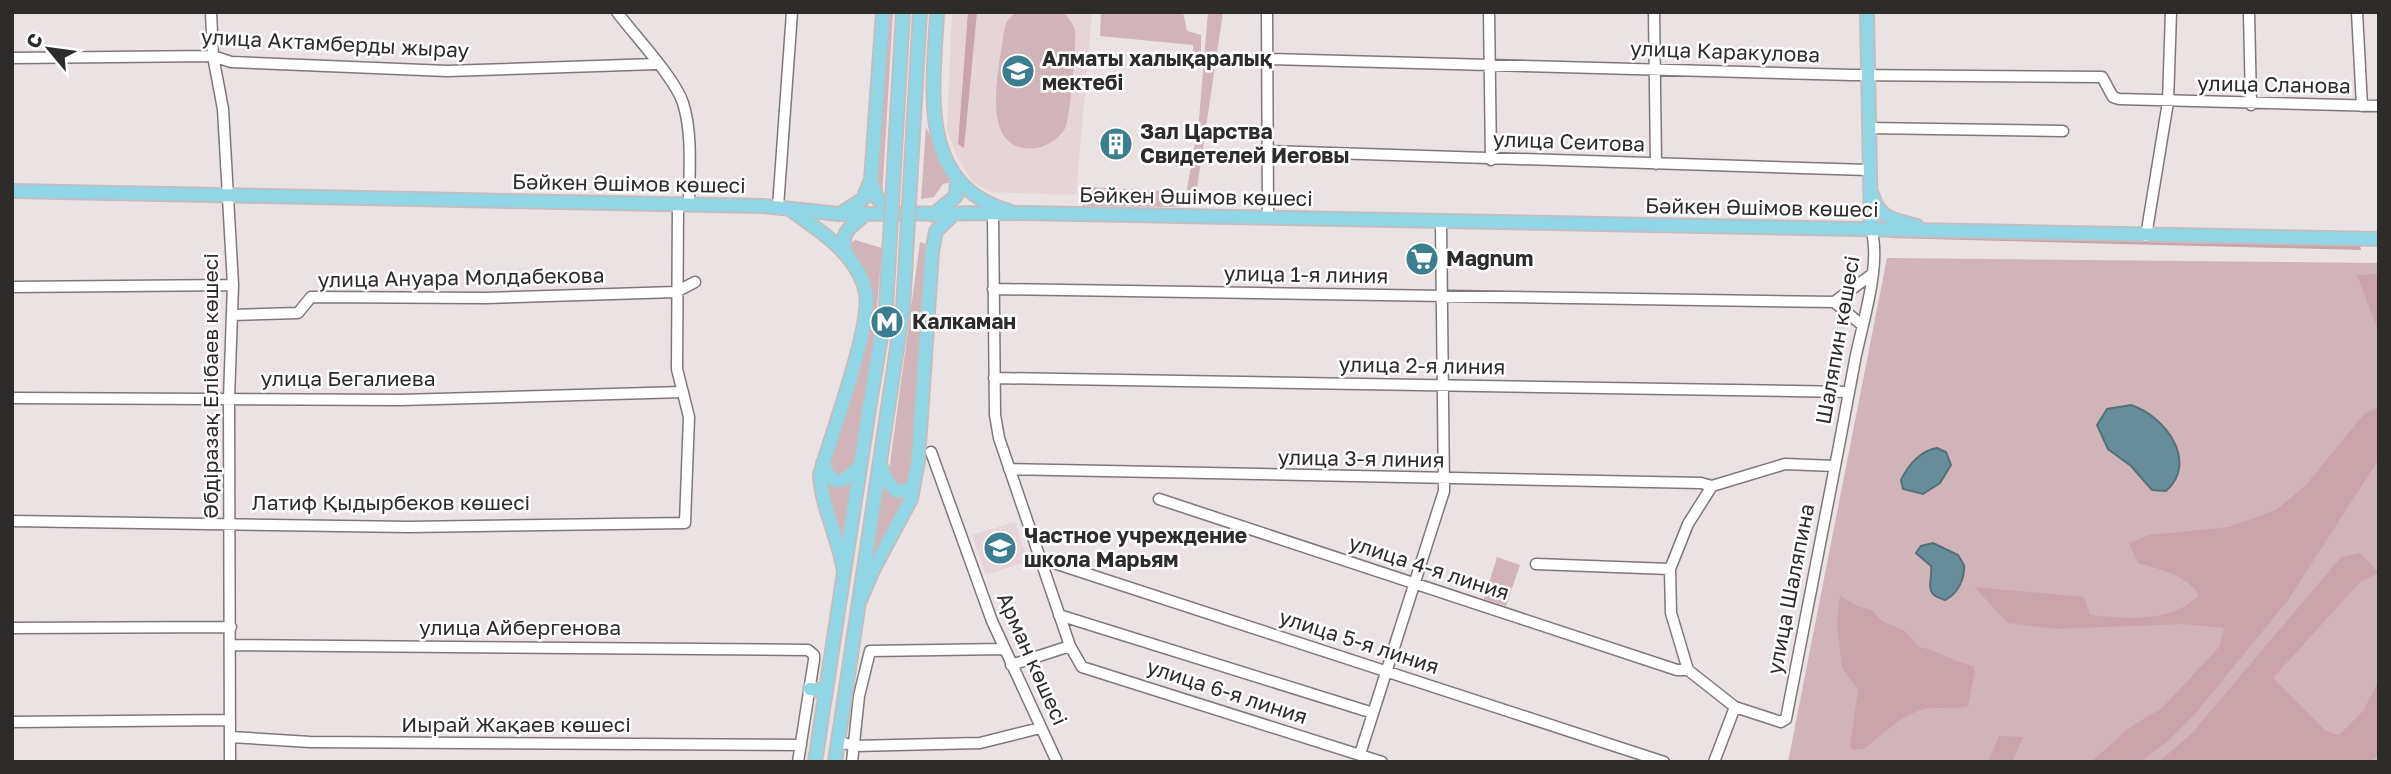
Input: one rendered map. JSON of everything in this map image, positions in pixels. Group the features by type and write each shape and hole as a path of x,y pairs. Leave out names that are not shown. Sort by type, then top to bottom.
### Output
{"main road":[{"path":"839,214 863,198 871,180 883,12"},
{"path":"815,762 886,307 903,12"},
{"path":"835,762 843,717 853,695 859,603 903,308 920,12"},
{"path":"937,12 933,119 940,145 957,179 989,204 1018,214"},
{"name":"Шаляпин көшесі","path":"1867,12 1871,229"},
{"path":"1868,170 1875,207 1882,215 1938,232"},
{"path":"933,215 956,196 957,179"},
{"path":"871,180 877,198 896,215"},
{"name":"Бәйкен Әшімов көшесі","path":"12,191 782,207 839,214 1268,218 2379,239"},
{"path":"782,207 828,236 847,256 860,277 867,304 824,463 821,486 839,543 844,571"},
{"path":"847,256 844,235 851,225 866,214"},
{"path":"913,215 931,232 932,252"},
{"path":"859,603 873,570 907,510 915,484 932,252 936,231 953,215"},
{"path":"824,463 828,475 836,481 846,480 860,465"},
{"path":"881,466 887,481 896,491 907,491 915,484"},
{"path":"810,689 826,691"},
{"path":"822,715 843,717"}],"street":[{"name":"Әбдіразақ Елібаев көшесі","path":"211,12 213,56 223,109 233,285 229,398 230,762"},
{"path":"617,12 671,81 682,101 688,129 676,292 677,369 683,392"},
{"path":"782,207 792,12"},
{"path":"1267,12 1268,218"},
{"path":"1489,12 1491,160"},
{"path":"1654,12 1656,164"},
{"path":"2146,236 2168,102 2171,12"},
{"path":"2249,12 2251,105"},
{"path":"2357,12 2362,106"},
{"name":"улица Актамберды жырау","path":"12,58 213,56 231,62 447,71 656,64"},
{"name":"улица Каракулова","path":"1268,59 1868,75 2102,77 2107,81 2113,97 2168,102"},
{"name":"улица Сланова","path":"2168,102 2379,106"},
{"path":"1868,128 2063,131"},
{"name":"улица Сеитова","path":"1268,151 1868,170"},
{"path":"993,215 995,415 1009,469 1070,646 1011,665"},
{"path":"1360,754 1444,491 1444,296 1441,222"},
{"name":"Шаляпин көшесі","path":"1835,466 1871,275 1875,243 1871,229"},
{"path":"1862,325 1834,302 1871,275"},
{"name":"улица Ануара Молдабекова","path":"233,315 298,313 310,297 486,298 676,292 695,282"},
{"path":"12,287 233,285"},
{"name":"улица 1-я линия","path":"993,289 1834,302"},
{"name":"улица 2-я линия","path":"994,378 1849,392"},
{"name":"улица Бегалиева","path":"12,398 400,400 683,392"},
{"name":"Латиф Қыдырбеков көшесі","path":"12,521 229,522 409,527 685,523 689,417 683,392"},
{"name":"Арман көшесі","path":"931,452 1003,649 1057,762"},
{"path":"1714,762 1735,707 1688,670 1671,613 1670,569 1688,524 1712,486 1785,464 1835,466"},
{"name":"улица Шаляпина","path":"1735,707 1781,722 1786,719 1835,466"},
{"name":"улица 3-я линия","path":"1009,469 1444,480 1701,483 1712,486"},
{"name":"улица 4-я линия","path":"1159,499 1677,670 1688,670"},
{"name":"улица 5-я линия","path":"1041,562 1054,563 1664,762"},
{"path":"1536,564 1670,569"},
{"path":"1059,615 1373,713"},
{"path":"12,628 231,627"},
{"name":"улица Айбергенова","path":"231,645 808,650 814,655 810,689"},
{"name":"улица 6-я линия","path":"1070,646 1082,667 1382,762"},
{"path":"852,762 853,695 866,655 870,651 1003,649"},
{"path":"798,762 810,689"},
{"path":"12,722 229,720"},
{"path":"840,742 854,746 980,743 1040,728"},
{"name":"Иырай Жақаев көшесі","path":"231,737 310,742 801,745"}],"shaded area":[{"path":"893,12 882,198 875,181"},
{"name":"Алматы халықаралық мектебі","path":"952,12 1092,12 1076,195 990,192 972,181 958,159 947,130"},
{"path":"968,12 977,12 964,148 958,144"},
{"path":"1016,12 1063,12 1075,30 1073,78 1066,126 1054,140 1037,148 1018,147 1006,138 999,124 996,106 1004,31 1007,21"},
{"path":"1101,12 1183,12 1187,31 1201,35 1201,60 1194,59 1193,45 1100,36"},
{"path":"1208,12 1223,12 1196,195 1186,195 1199,119"},
{"path":"926,127 952,182 943,184 934,197 921,199"},
{"path":"1084,183 1088,187 1182,192 1181,207 1082,206"},
{"path":"1889,238 2360,245 2361,250"},
{"path":"855,240 882,248 876,319 854,461 846,475 834,476 830,463 873,303 869,285 852,251 850,243"},
{"path":"920,242 926,244 927,256 916,453 910,479 898,486 889,476"},
{"path":"1887,258 2379,263 2379,762 1788,762"},
{"path":"2379,274 2379,333 2357,275"},
{"path":"2379,407 2379,459 2288,600 2196,713 2167,742 2139,762 2091,762 2129,728 2163,707 2219,647 2224,628 2182,624 2056,629 2008,623 1974,587 2084,597 2090,615 2133,618 2175,611 2199,595 2180,578 2138,563 2129,543 2149,535 2229,527 2276,510 2305,486 2365,413"},
{"path":"855,478 844,540 827,499 823,480 839,487"},
{"path":"883,484 894,496 911,494 871,562"},
{"name":"Частное учреждение школа Марьям","path":"1015,522 1028,561 986,575 972,535"},
{"path":"2360,553 2379,573 2361,581 2273,678 2326,731 2339,735 2363,711 2379,680 2379,754 2369,762 2159,762 2192,733 2341,557"},
{"path":"1497,557 1520,565 1506,606 1484,599"},
{"path":"1840,596 1872,610 1882,621 1905,631 1919,647 1973,666 1975,670 1968,706 1931,708 1910,714 1863,749 1853,750 1850,746 1858,690 1842,668 1837,623"},
{"path":"1999,736 2023,737 2012,762 1988,762"}],"water":[{"path":"2131,405 2155,419 2174,441 2179,467 2175,479 2166,491 2152,490 2131,466 2108,449 2097,425 2107,409"},
{"path":"1937,448 1946,452 1951,465 1940,483 1923,494 1903,489 1901,480 1911,464 1920,455"},
{"path":"1933,543 1958,555 1964,565 1960,585 1954,594 1945,600 1931,591 1931,566 1916,553 1921,546"}],"place":[{"name":"Алматы халықаралық мектебі","path":"1018,71"},
{"name":"Зал Царства Свидетелей Иеговы","path":"1116,144"},
{"name":"Magnum","path":"1422,259"},
{"name":"Калкаман","path":"887,322"},
{"name":"Частное учреждение школа Марьям","path":"1000,548"}]}
